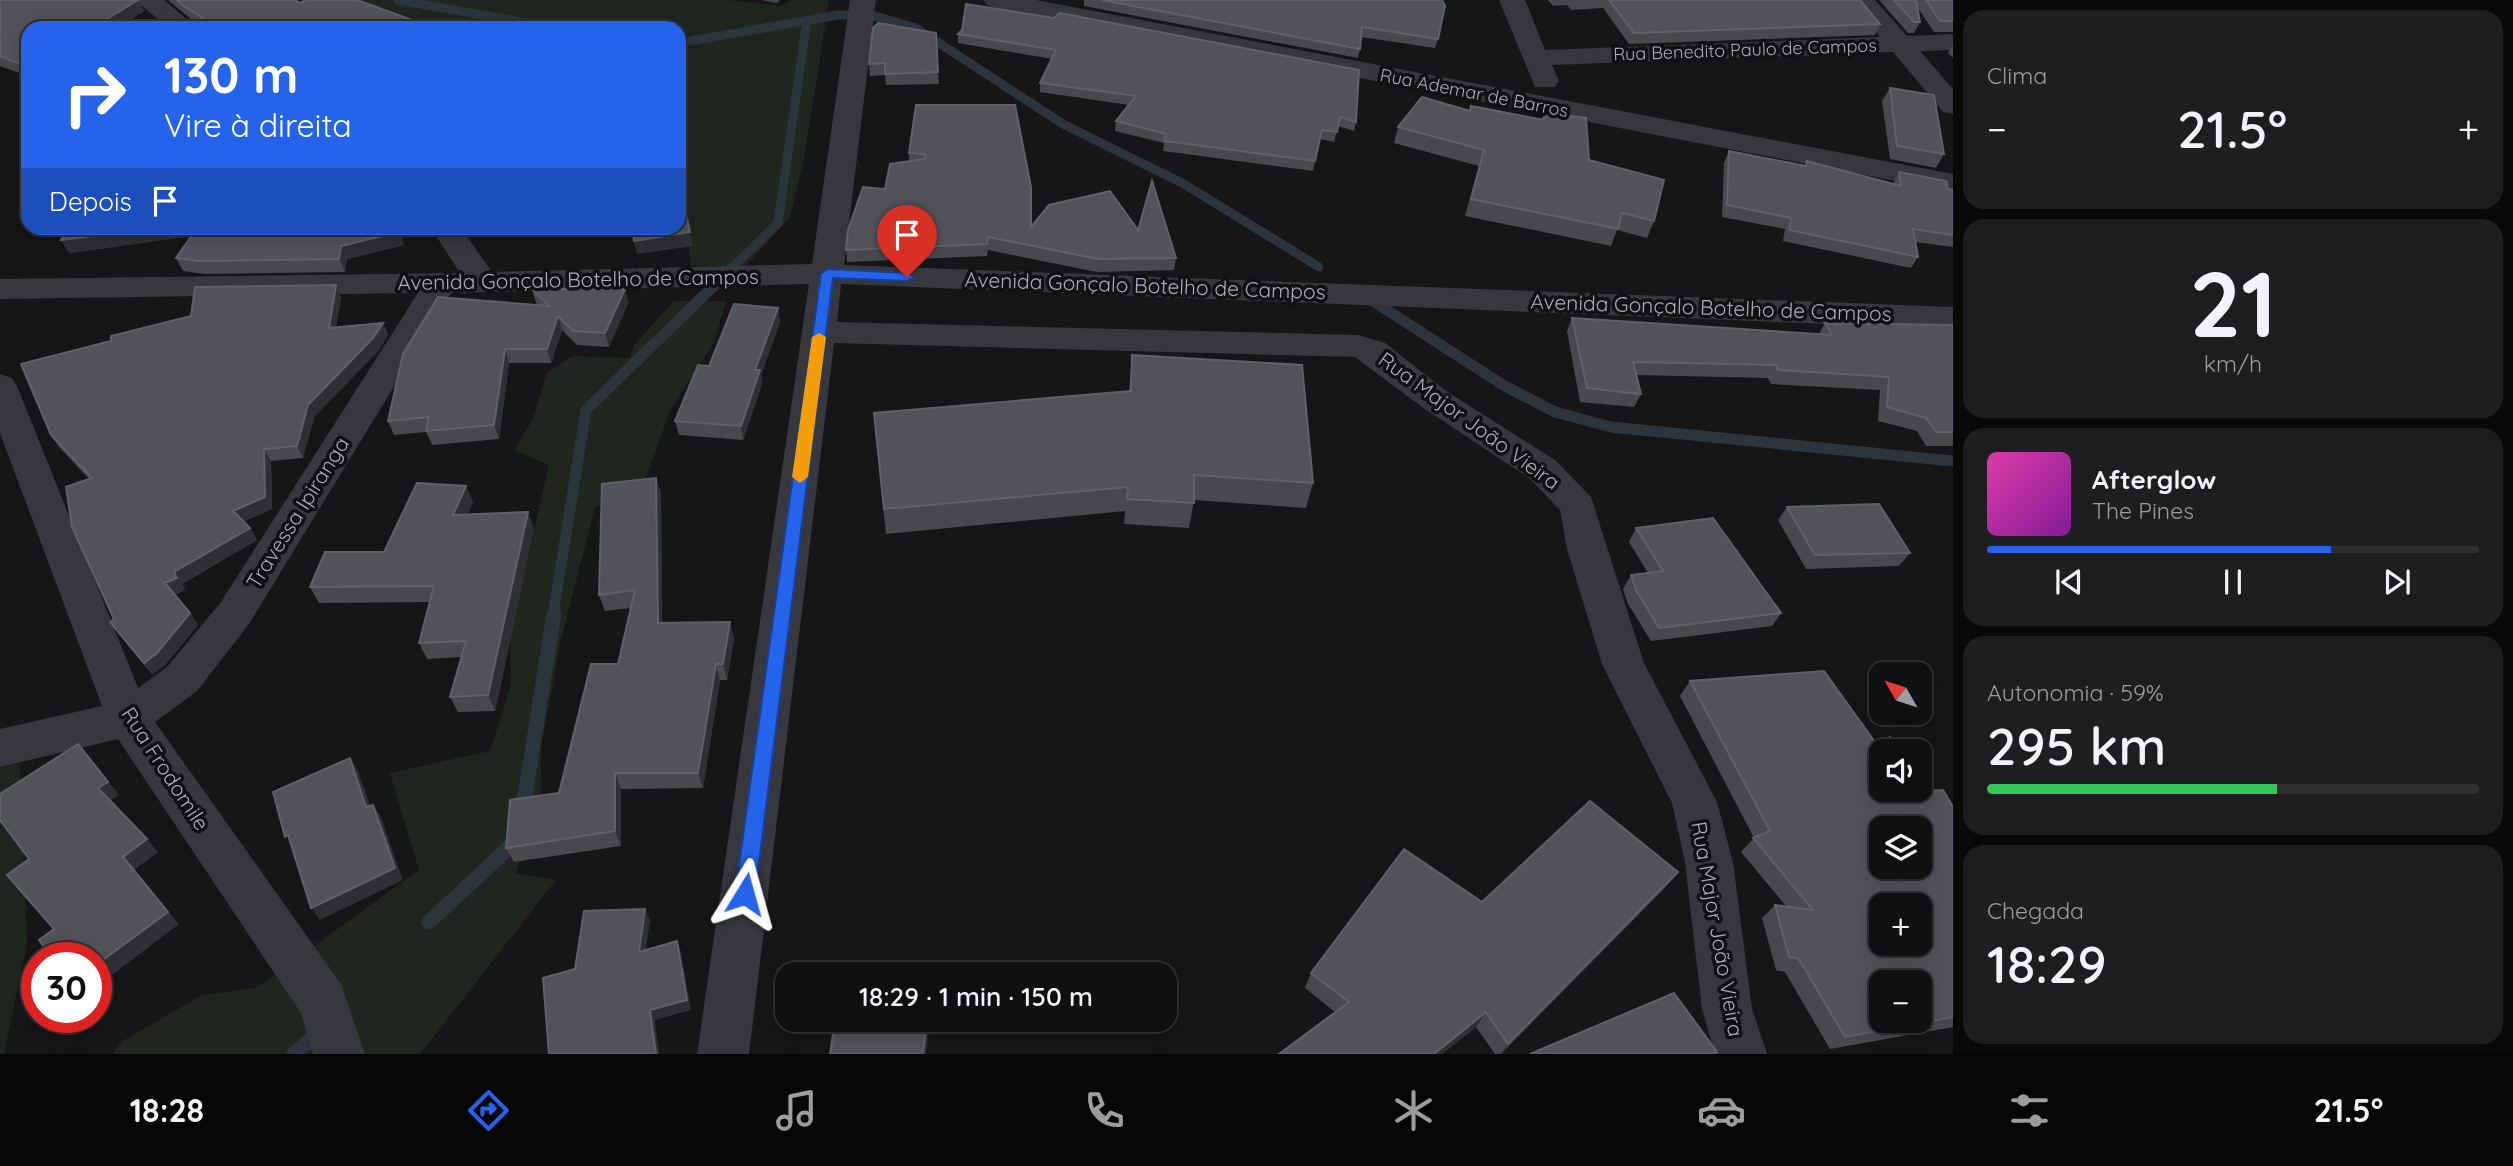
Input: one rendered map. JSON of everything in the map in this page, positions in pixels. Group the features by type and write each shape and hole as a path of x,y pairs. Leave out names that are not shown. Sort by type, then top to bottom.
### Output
{"street":[{"path":"148,0 175,21"},
{"name":"Rua Ademar de Barros","path":"997,0 1953,183"},
{"path":"1512,0 1556,109"},
{"path":"1862,0 1953,106"},
{"path":"723,1054 860,10"},
{"name":"Rua Benedito Paulo de Campos","path":"1536,58 1953,42"},
{"path":"451,235 484,282"},
{"name":"Avenida Gonçalo Botelho de Campos","path":"0,289 827,274 1953,318"},
{"name":"Travessa Ipiranga","path":"128,718 181,679 235,613 440,283"},
{"name":"Rua Major João Vieira","path":"819,332 1358,346 1373,351 1434,399 1542,469 1567,492 1578,508 1587,550 1623,664 1694,802 1709,862 1727,1009 1741,1054"},
{"name":"Rua Frodomile","path":"0,386 128,718 323,1002 339,1054"},
{"path":"0,748 128,718"}],"shaded area":[{"path":"328,0 728,0 782,6 790,0 829,0 804,159 790,217 746,266 691,266 686,218 686,21 399,21 374,17"},
{"path":"674,301 726,301 715,341 671,409 643,485 595,507 560,644 541,748 541,795 516,873 556,880 420,1054 112,1054 123,1041 202,995 256,988 419,870 390,773 490,751 511,685 510,637 549,465 514,450 533,419 547,373 572,356 630,358 635,344"},
{"path":"20,763 27,942 21,942 21,972 4,1054 0,1054 0,767"}],"building":[{"path":"0,0 138,0 104,21 21,21 21,64 0,56"},
{"path":"177,0 295,0 300,3 306,0 357,0 415,21 208,21"},
{"path":"1102,0 1442,0 1445,6 1438,39 1362,27 1360,49"},
{"path":"1609,0 1860,0 1880,24 1634,33"},
{"path":"1894,0 1916,0 1920,22 1914,22"},
{"path":"1926,0 1953,0 1953,21 1940,21"},
{"path":"966,4 1054,18 1060,13 1359,70 1356,122 1340,117 1337,132 1322,130 1315,161 1164,141 1166,134 1116,121 1136,96 1040,83 1056,50 958,34 962,30"},
{"path":"878,23 936,33 938,72 885,74 885,63 869,64 873,28"},
{"path":"1890,88 1934,95 1944,154 1897,146"},
{"path":"1422,97 1470,111 1471,106 1544,120 1544,113 1586,118 1589,160 1664,180 1654,221 1622,213 1618,229 1471,199 1484,150 1398,127"},
{"path":"916,105 1015,105 1031,187 1031,227 1049,205 1110,191 1138,230 1152,181 1176,258 1098,259 988,237 987,244 846,250 848,230 863,187 885,189 890,164 925,159 925,154 909,153"},
{"path":"1729,151 1806,166 1807,161 1901,186 1899,172 1946,181 1948,189 1953,190 1953,235 1913,229 1918,257 1789,230 1791,218 1727,205"},
{"path":"686,214 690,232 686,233"},
{"path":"64,235 100,235 61,240"},
{"path":"192,235 387,235 341,246 339,259 199,261 176,258"},
{"path":"633,235 671,235 634,241"},
{"path":"336,285 329,328 383,323 373,338 308,405 297,446 264,449 265,497 233,511 250,528 174,572 177,578 165,583 190,613 157,653 144,663 110,622 114,619 72,527 66,487 92,478 51,435 21,364 111,341 111,336 191,316 195,287"},
{"path":"532,289 625,289 605,333 573,331 558,316 547,349 505,349 494,425 426,431 429,417 388,421 403,354 438,297 549,306"},
{"path":"734,304 778,308 755,370 760,370 741,426 675,421 698,365 709,366"},
{"path":"1572,318 1832,335 1825,323 1953,325 1953,432 1936,432 1926,418 1887,407 1889,377 1778,370 1776,365 1633,362 1641,394 1587,388"},
{"path":"1132,355 1302,365 1313,483 1194,475 1194,503 1127,499 1128,487 884,509 874,413 1131,391"},
{"path":"656,478 658,623 730,622 723,664 716,664 698,773 615,773 615,831 506,848 510,800 559,793 591,664 618,664 635,590 599,595 602,484"},
{"path":"417,483 466,486 453,515 528,512 488,695 450,697 466,641 419,643 434,586 310,587 325,552 384,552"},
{"path":"1879,504 1910,553 1815,555 1787,507"},
{"path":"1713,518 1781,613 1659,628 1636,590 1631,575 1663,571 1636,528"},
{"path":"1824,671 1873,739 1869,739 1869,802 1932,802 1932,791 1943,790 1953,807 1953,1017 1932,1021 1932,970 1869,970 1869,1033 1845,1037 1799,959 1789,957 1775,905 1813,910 1753,838 1770,831 1690,681"},
{"path":"78,744 108,782 98,788 147,839 123,857 168,912 112,953 112,942 40,942 39,940 54,929 7,875 29,859 0,820 0,794"},
{"path":"350,758 366,807 373,805 395,868 311,908 288,835 285,837 273,792"},
{"path":"1590,801 1678,872 1508,1044 1486,1012 1434,1054 1279,1054 1349,1002 1311,973 1404,849 1482,902"},
{"path":"645,909 639,952 677,941 687,1000 650,1010 656,1054 549,1054 543,978 575,969 584,911"},
{"path":"1674,993 1717,1052 1530,1054"},
{"path":"833,1032 926,1032 923,1054 830,1054"}],"waterway":[{"path":"398,0 516,21"},
{"path":"807,20 838,15 871,15 916,28 1063,124 1184,184 1319,267"},
{"path":"686,42 807,20"},
{"path":"729,271 778,223 807,20"},
{"path":"553,615 586,410 731,269"},
{"path":"1373,301 1503,385 1555,412 1611,427 1953,461"},
{"path":"522,814 554,614"},
{"path":"429,922 518,839"},
{"path":"294,1054 320,1031"}],"slow traffic":[{"path":"800,477 819,337"}],"route":[{"path":"745,894 827,274 907,277"}]}
